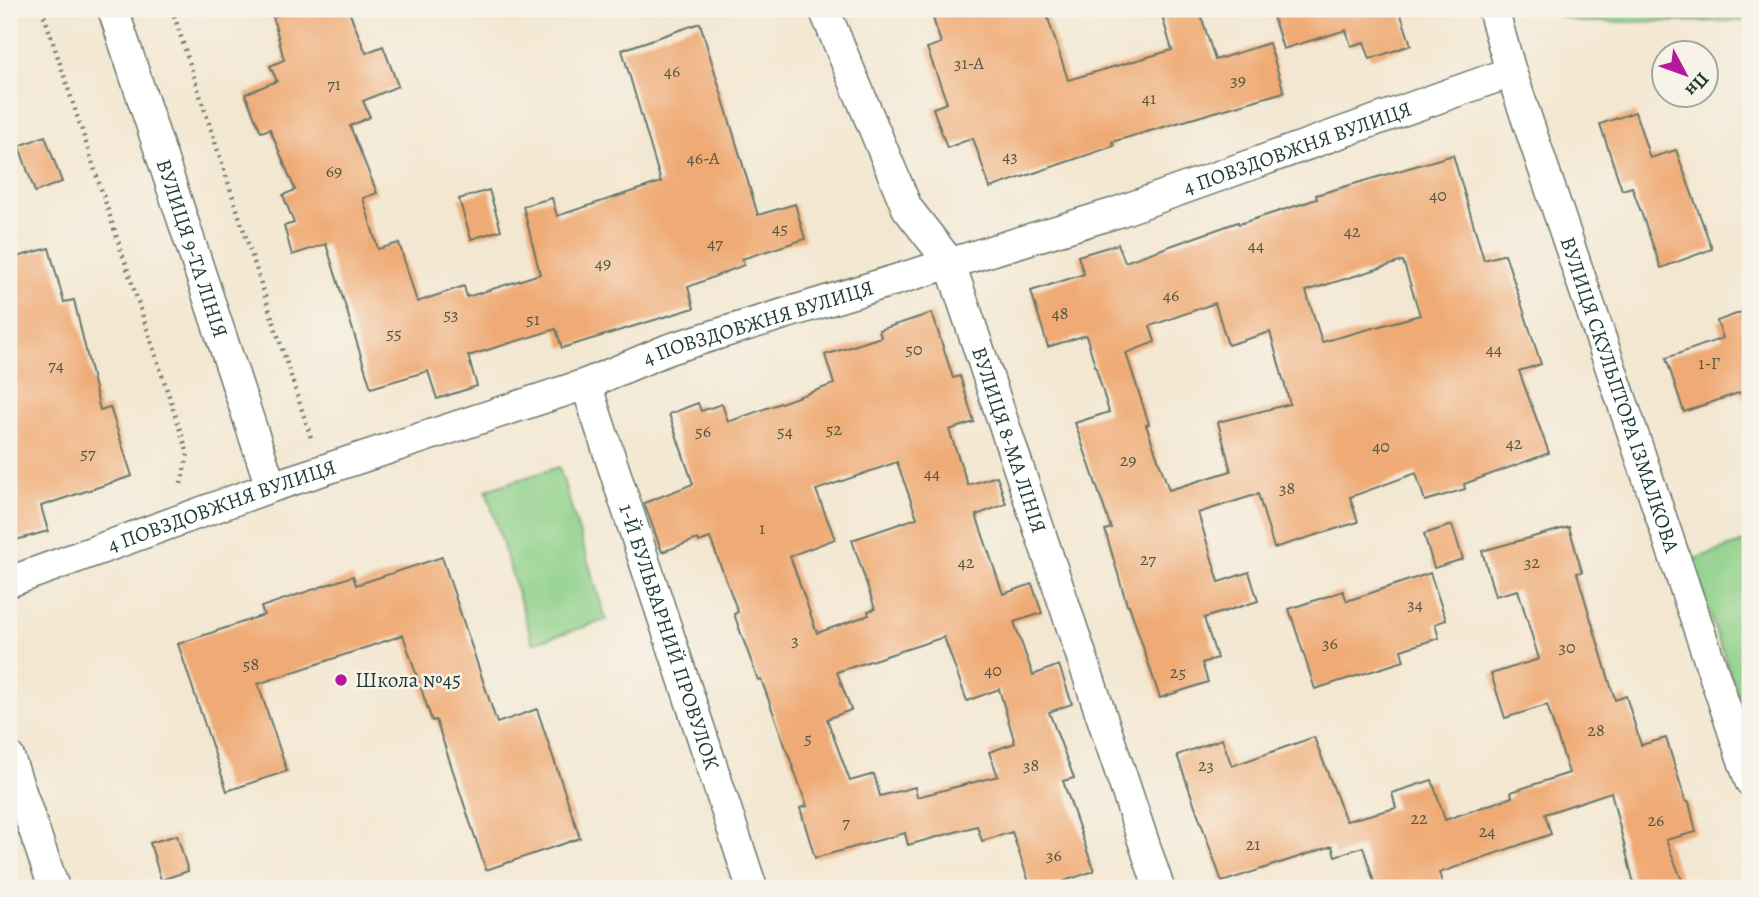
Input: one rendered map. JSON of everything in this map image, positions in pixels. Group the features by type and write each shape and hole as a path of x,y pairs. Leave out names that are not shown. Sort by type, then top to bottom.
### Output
{"street":[{"name":"ВУЛИЦЯ 9-ТА ЛІНІЯ","path":"113,9 271,487"},
{"name":"ВУЛИЦЯ 8-МА ЛІНІЯ","path":"824,9 907,208 950,263 1159,888"},
{"name":"ВУЛИЦЯ СКУЛЬПТОРА ІЗМАЛКОВА","path":"1493,9 1510,72 1750,781"},
{"name":"4 ПОВЗДОВЖНЯ ВУЛИЦЯ","path":"9,582 271,487 586,384 669,349 1115,213 1510,72"},
{"name":"1-Й БУЛЬВАРНИЙ ПРОВУЛОК","path":"586,384 752,888"},
{"path":"9,757 54,888"}],"path":[{"path":"42,9 188,454 171,523"},
{"path":"172,9 323,472"}],"green space":[{"path":"1536,9 1750,9 1750,21 1580,22"},
{"path":"559,467 606,620 533,643 486,490"},
{"path":"1750,540 1750,732 1691,560"}],"building":[{"path":"285,9 348,9 366,53 383,46 398,86 363,101 370,117 350,126 377,193 363,198 378,249 399,243 417,302 464,286 467,297 540,274 523,206 552,198 557,216 661,182 622,50 700,23 758,215 795,204 805,239 742,259 744,265 688,287 694,308 562,348 556,329 468,356 477,386 437,399 428,371 371,388 326,244 292,255 284,226 294,223 283,195 295,190 270,129 261,132 245,94 277,81 270,66 284,60 273,17 286,13"},
{"path":"930,9 1045,9 1068,80 1172,50 1160,9 1199,9 1215,60 1269,43 1284,92 1112,142 1114,146 990,188 973,138 947,148 933,108 947,103 927,48 941,43"},
{"path":"1271,9 1399,9 1411,45 1370,59 1364,42 1351,46 1346,30 1283,49"},
{"path":"1635,112 1650,158 1676,150 1712,249 1661,268 1632,187 1622,190 1600,124"},
{"path":"45,136 62,182 35,192 19,146"},
{"path":"1453,155 1484,260 1505,254 1541,364 1519,371 1549,453 1464,484 1465,489 1425,501 1416,473 1350,497 1358,522 1274,548 1258,494 1198,513 1219,582 1249,572 1258,601 1204,618 1217,658 1202,663 1208,682 1160,698 1127,605 1105,530 1111,528 1075,423 1109,412 1086,335 1048,347 1031,291 1084,274 1078,256 1118,244 1125,262 1238,222 1239,224 1317,199 1316,195","holes":["1403,261 1420,315 1322,342 1306,291","1215,303 1228,345 1270,332 1290,404 1218,422 1231,471 1169,490 1146,425 1149,424 1126,353 1155,342 1150,326"]},
{"path":"489,190 501,230 471,239 459,199"},
{"path":"49,248 64,302 74,300 100,410 110,407 132,476 41,506 48,531 9,542 9,259"},
{"path":"1750,309 1750,402 1745,403 1741,392 1684,412 1666,358 1723,338 1717,321"},
{"path":"932,313 953,378 960,376 974,422 949,430 968,485 997,476 1006,504 976,515 1003,594 1032,584 1042,613 1014,622 1033,675 1059,665 1072,704 1049,712 1074,778 1063,781 1094,871 1044,888 1031,888 1012,832 982,841 977,826 908,845 905,833 815,858 800,808 807,806 761,679 758,680 734,614 738,612 710,538 699,542 698,539 662,552 644,503 693,484 669,414 698,403 701,411 722,404 728,422 834,384 825,355 881,337 879,330","holes":["897,462 917,518 852,540 875,609 868,611 869,615 817,633 790,556 835,539 816,490","944,637 967,701 999,689 1015,743 989,752 998,776 917,797 915,787 880,796 874,774 850,781 827,719 851,710 837,672"]},
{"path":"1452,525 1463,559 1434,568 1424,534"},
{"path":"1569,527 1582,572 1577,573 1615,700 1626,696 1641,745 1666,738 1686,802 1689,802 1696,832 1666,840 1685,888 1635,888 1611,792 1545,814 1551,834 1439,873 1444,888 1376,888 1363,847 1335,856 1332,846 1222,882 1177,755 1222,739 1232,766 1314,737 1346,821 1396,808 1392,793 1432,780 1445,820 1512,797 1511,792 1569,773 1547,705 1505,718 1491,674 1539,659 1518,590 1495,596 1482,551"},
{"path":"442,557 497,723 537,709 580,838 486,870 436,720 432,721 403,635 258,684 287,771 227,791 178,644 264,615 261,607 353,576 356,585"},
{"path":"1430,573 1446,620 1435,624 1439,638 1401,650 1404,661 1315,689 1289,609 1343,591 1347,601"},
{"path":"177,835 188,871 161,880 150,843"}],"place":[{"name":"Школа №45","path":"341,680"}]}
